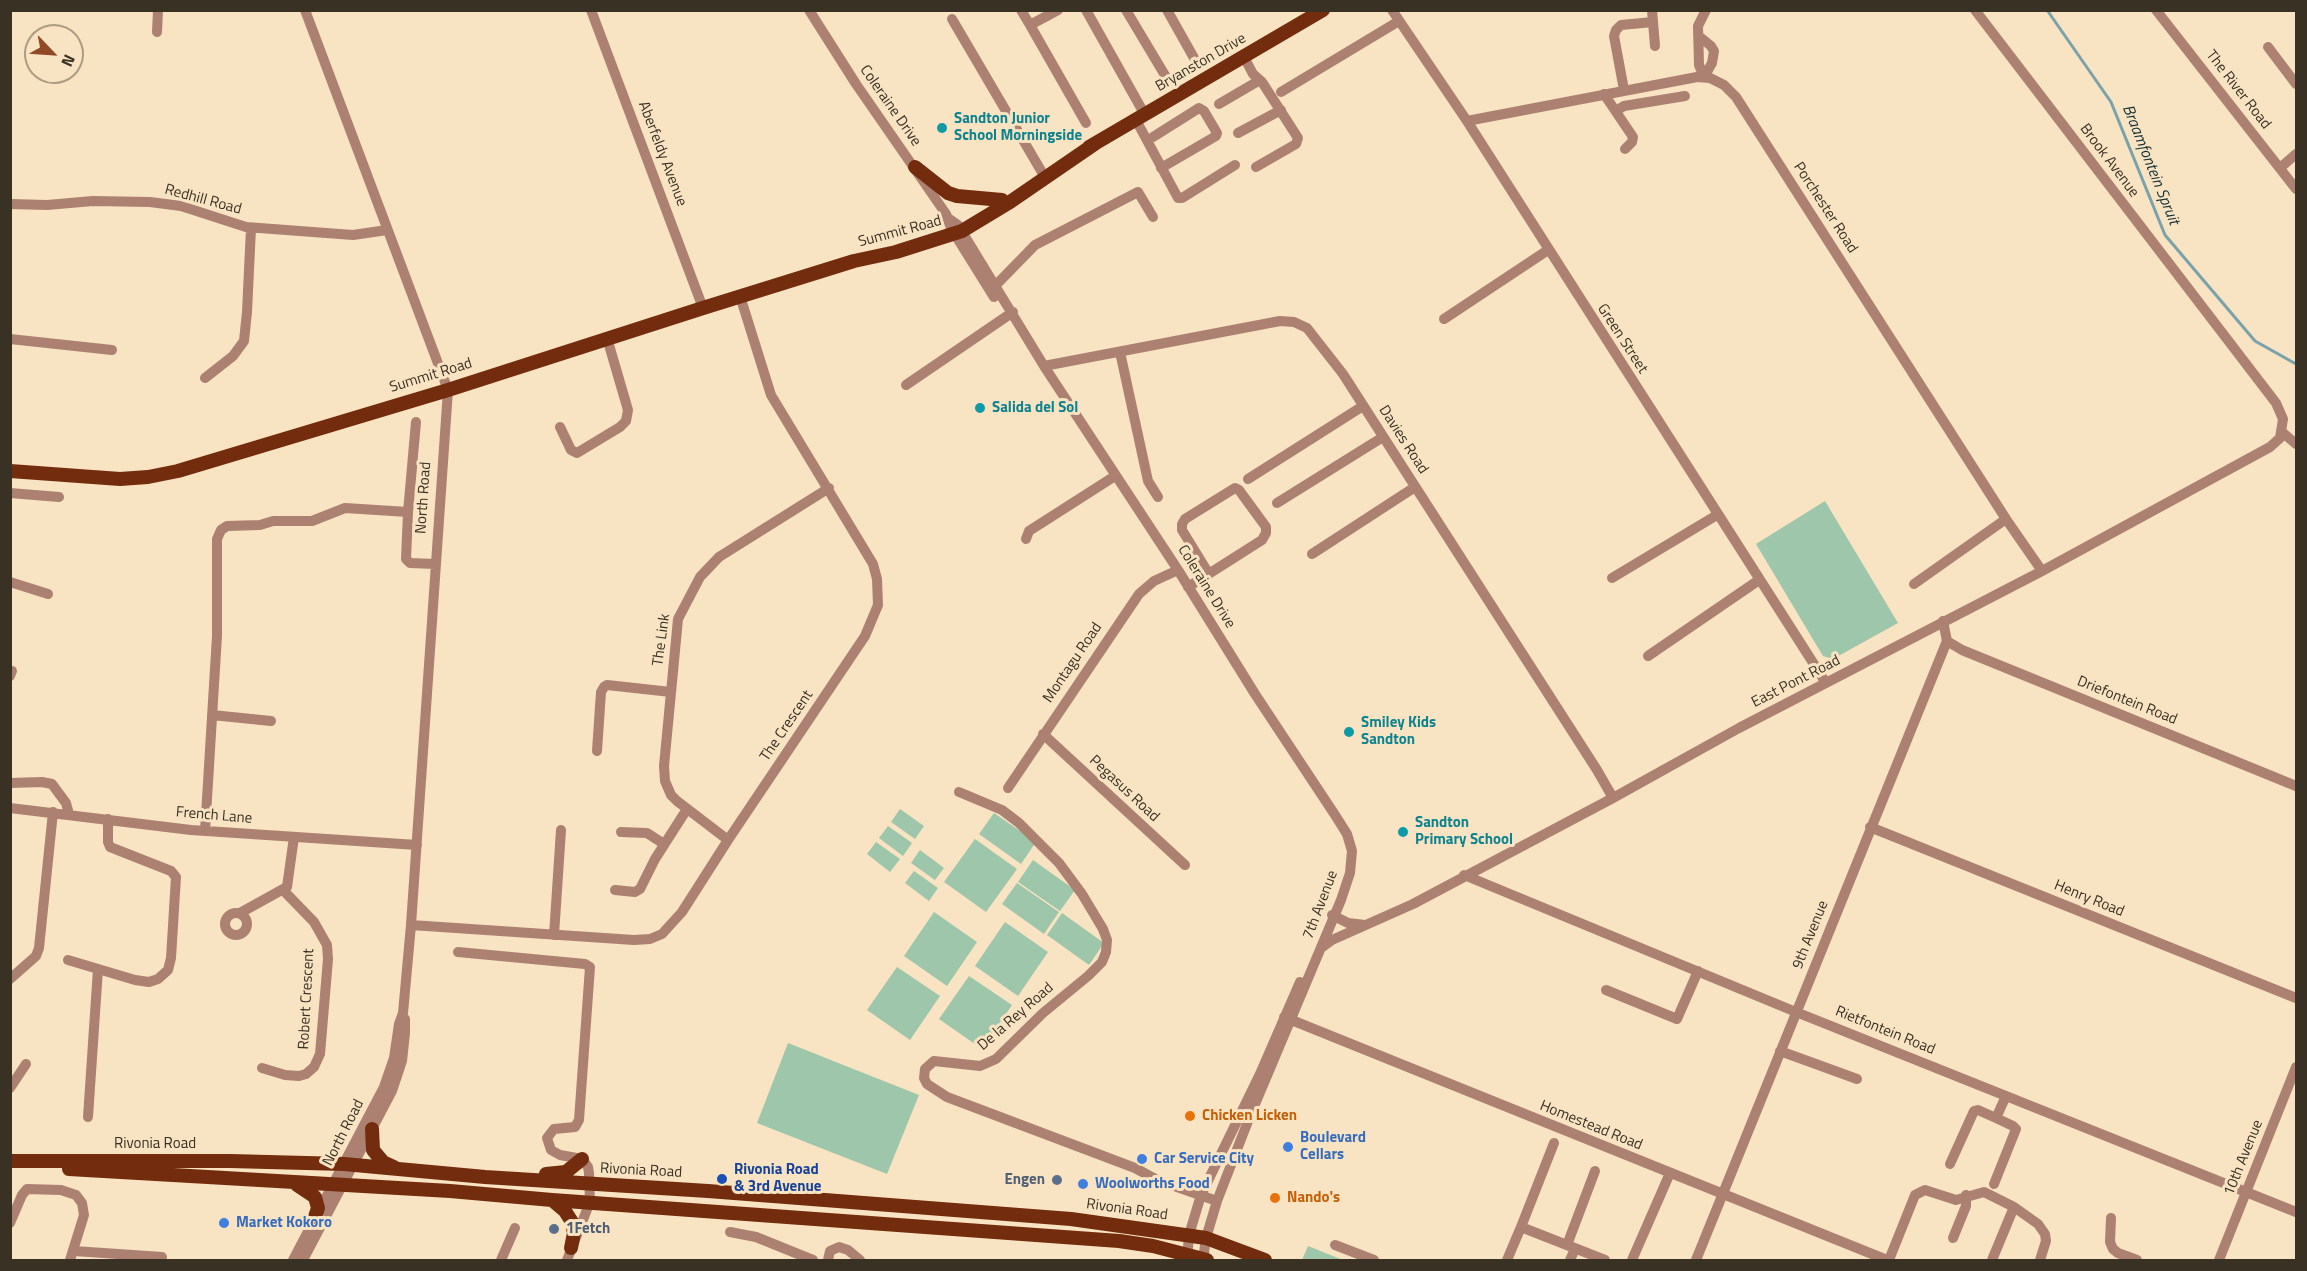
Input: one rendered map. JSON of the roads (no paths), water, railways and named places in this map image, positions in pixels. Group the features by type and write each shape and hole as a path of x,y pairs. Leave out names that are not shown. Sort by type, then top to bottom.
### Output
{"main road":[{"name":"Bryanston Drive","path":"955,227 1323,10"},
{"name":"Bryanston Drive","path":"955,227 1010,202 1096,143"},
{"path":"915,167 948,193 1002,200"},
{"name":"Summit Road","path":"10,471 120,479 148,477 178,471 448,390 854,261 896,252 955,227"},
{"path":"372,1129 373,1150 383,1162 396,1168"},
{"path":"485,1177 501,1172 558,1174 569,1170 582,1159"},
{"name":"Rivonia Road","path":"10,1162 230,1161 350,1164 485,1177 1071,1219 1206,1238 1265,1260"},
{"name":"Rivonia Road","path":"10,1162 450,1191 1119,1241 1153,1246 1204,1260"},
{"path":"289,1182 312,1193 315,1197 318,1208 314,1220"},
{"path":"552,1200 565,1211 572,1222 573,1233 569,1254"}],"street":[{"path":"157,32 158,10"},
{"name":"North Road","path":"304,10 448,390 417,845 403,1013 405,1033 400,1070 392,1091 350,1164"},
{"name":"Aberfeldy Avenue","path":"591,10 703,308"},
{"name":"Coleraine Drive","path":"809,10 856,84 955,227 1178,570 1255,694 1344,828 1352,851 1352,861"},
{"path":"1021,10 1086,123"},
{"path":"1030,25 1058,10"},
{"path":"1086,10 1141,117 1161,168 1175,195 1182,198 1234,165"},
{"path":"1126,10 1166,77"},
{"path":"1167,10 1194,58"},
{"name":"Green Street","path":"1392,10 1467,121 1826,683"},
{"path":"1467,121 1624,90 1704,77 1712,63 1714,51 1700,37 1698,26 1706,10"},
{"name":"Brook Avenue","path":"1975,10 2276,403 2283,418 2282,432"},
{"name":"The River Road","path":"2156,10 2296,189"},
{"path":"1624,90 1614,36 1616,30 1621,24 1653,16 1654,46"},
{"path":"952,19 1043,174"},
{"path":"1281,92 1399,21"},
{"path":"2268,47 2296,84"},
{"path":"1244,57 1253,74 1260,80 1281,110 1297,135 1298,141 1256,167"},
{"name":"Porchester Road","path":"1704,77 1716,80 1736,97 2006,519 2042,571"},
{"path":"1219,104 1260,80"},
{"path":"1605,94 1633,137 1632,142 1625,149"},
{"path":"1616,111 1624,106 1685,96"},
{"path":"1153,137 1199,108 1204,111 1217,133 1216,136 1161,168"},
{"path":"1238,133 1281,110"},
{"path":"2280,168 2296,154"},
{"path":"1133,181 1153,217"},
{"path":"997,293 1035,245 1138,192"},
{"name":"Redhill Road","path":"10,204 47,205 121,201 167,203 251,228 353,235 387,230"},
{"path":"205,378 233,356 244,341 248,312 251,228"},
{"path":"1444,319 1548,250"},
{"name":"The Crescent","path":"411,925 640,940 662,934 682,912 869,629 878,605 877,579 873,564 771,395 740,296"},
{"path":"906,385 1010,314"},
{"name":"Davies Road","path":"1044,366 1271,322 1294,322 1310,331 1363,406 1613,798"},
{"path":"560,428 572,450 579,453 620,427 626,420 627,407 606,338"},
{"path":"10,339 112,350"},
{"path":"1120,352 1148,481 1158,497"},
{"path":"1248,479 1363,406"},
{"path":"416,422 406,559 410,562 435,564"},
{"path":"2282,432 2296,444"},
{"name":"East Pont Road","path":"1321,948 1332,940 1413,904 1739,728 2042,571 2270,447 2276,443 2282,432"},
{"path":"1277,503 1383,437"},
{"path":"1026,539 1029,531 1115,476"},
{"path":"1312,554 1415,487"},
{"name":"The Link","path":"728,840 671,795 665,781 678,620 700,577 719,557 829,488"},
{"path":"1188,587 1209,574 1262,540 1266,533 1266,528 1239,490 1235,488 1185,519 1182,524 1182,530 1209,574"},
{"path":"10,493 59,497"},
{"path":"205,831 217,636 217,539 221,530 227,526 260,525 273,521 312,521 345,508 408,512"},
{"path":"1612,578 1717,515"},
{"path":"1914,584 2006,519"},
{"name":"Montagu Road","path":"1008,788 1139,594 1154,581 1178,570"},
{"path":"1648,656 1759,580"},
{"path":"10,582 48,594"},
{"path":"1943,621 1947,641"},
{"name":"Driefontein Road","path":"1947,641 1962,650 2296,786"},
{"name":"9th Avenue","path":"1696,1260 1947,641"},
{"path":"597,751 601,692 604,687 608,685 671,692"},
{"path":"212,715 271,721"},
{"name":"Pegasus Road","path":"1043,734 1185,865"},
{"path":"10,783 52,784 66,803 69,814"},
{"name":"De la Rey Road","path":"959,792 1002,810 1019,823 1059,863 1082,894 1103,929 1107,940 1106,952 1089,976 1043,1013 996,1059 980,1066 934,1061 925,1069 924,1078 927,1084 947,1097 1135,1168 1157,1180 1217,1201"},
{"name":"French Lane","path":"10,808 205,831 417,845"},
{"path":"615,890 639,891 664,844 687,809"},
{"path":"10,979 36,956 39,948 53,812"},
{"path":"68,960 149,982 164,975 168,970 171,958 176,878 171,871 110,847 108,819"},
{"name":"Henry Road","path":"1870,827 2296,998"},
{"path":"554,935 561,830"},
{"path":"621,832 647,833 664,844"},
{"path":"240,913 283,890 289,881 294,837"},
{"name":"7th Avenue","path":"1187,1257 1189,1235 1201,1195 1321,948 1350,873 1352,861"},
{"name":"7th Avenue","path":"1204,1260 1206,1238 1217,1201 1352,861"},
{"name":"Rietfontein Road","path":"1464,875 1796,1012 2296,1212"},
{"name":"Robert Crescent","path":"262,1068 285,1075 299,1076 306,1074 314,1067 320,1054 328,959 327,945 314,922 283,890"},
{"path":"1333,916 1352,924 1368,925"},
{"path":"459,952 580,963 589,966 579,1120 575,1127 554,1129 547,1138 551,1150 555,1153 582,1159 588,1167 591,1184 590,1202 569,1254"},
{"path":"88,1117 98,969"},
{"path":"1606,990 1677,1019 1698,971"},
{"name":"North Road","path":"303,1260 350,1164 384,1086 394,1058 403,1013"},
{"name":"Homestead Road","path":"1288,1019 1888,1260"},
{"path":"1780,1051 1857,1080"},
{"path":"10,1088 26,1064"},
{"name":"10th Avenue","path":"2219,1260 2296,1067"},
{"path":"1996,1118 2006,1096"},
{"path":"1950,1164 1974,1110 1996,1118 2013,1126 2016,1130 1994,1184"},
{"path":"1507,1260 1554,1143"},
{"path":"1570,1260 1571,1247 1595,1171"},
{"path":"1632,1260 1670,1173"},
{"name":"North Road","path":"294,1260 314,1220 339,1185"},
{"path":"10,1223 24,1192 35,1188 61,1190 76,1195 82,1203 82,1223 72,1256 162,1257"},
{"path":"1888,1260 1918,1192 1929,1191 1956,1200 1966,1195 1984,1192 2014,1207 2042,1229 2046,1241 2040,1260"},
{"path":"1953,1238 1965,1206 1966,1195"},
{"path":"1992,1260 2014,1207"},
{"path":"2111,1218 2110,1242 2113,1249 2135,1260"},
{"path":"1521,1227 1605,1260"},
{"path":"501,1260 515,1228"},
{"path":"730,1232 756,1237 789,1256 813,1260"},
{"path":"1335,1245 1374,1260"},
{"path":"828,1260 830,1251 839,1247 848,1250 860,1260"}],"waterway":[{"name":"Braamfontein Spruit","path":"2047,10 2111,102 2165,235 2255,341 2296,364"}],"place":[{"name":"Sandton Junior School Morningside","path":"942,128"},
{"name":"Salida del Sol","path":"980,408"},
{"name":"Smiley Kids Sandton","path":"1349,732"},
{"name":"Sandton Primary School","path":"1403,832"},
{"name":"Chicken Licken","path":"1190,1116"},
{"name":"Boulevard Cellars","path":"1288,1147"},
{"name":"Car Service City","path":"1142,1159"},
{"name":"Rivonia Road & 3rd Avenue","path":"722,1179"},
{"name":"Engen","path":"1057,1180"},
{"name":"Woolworths Food","path":"1083,1184"},
{"name":"Nando's","path":"1275,1198"},
{"name":"Market Kokoro","path":"224,1223"},
{"name":"1Fetch","path":"554,1229"}]}
